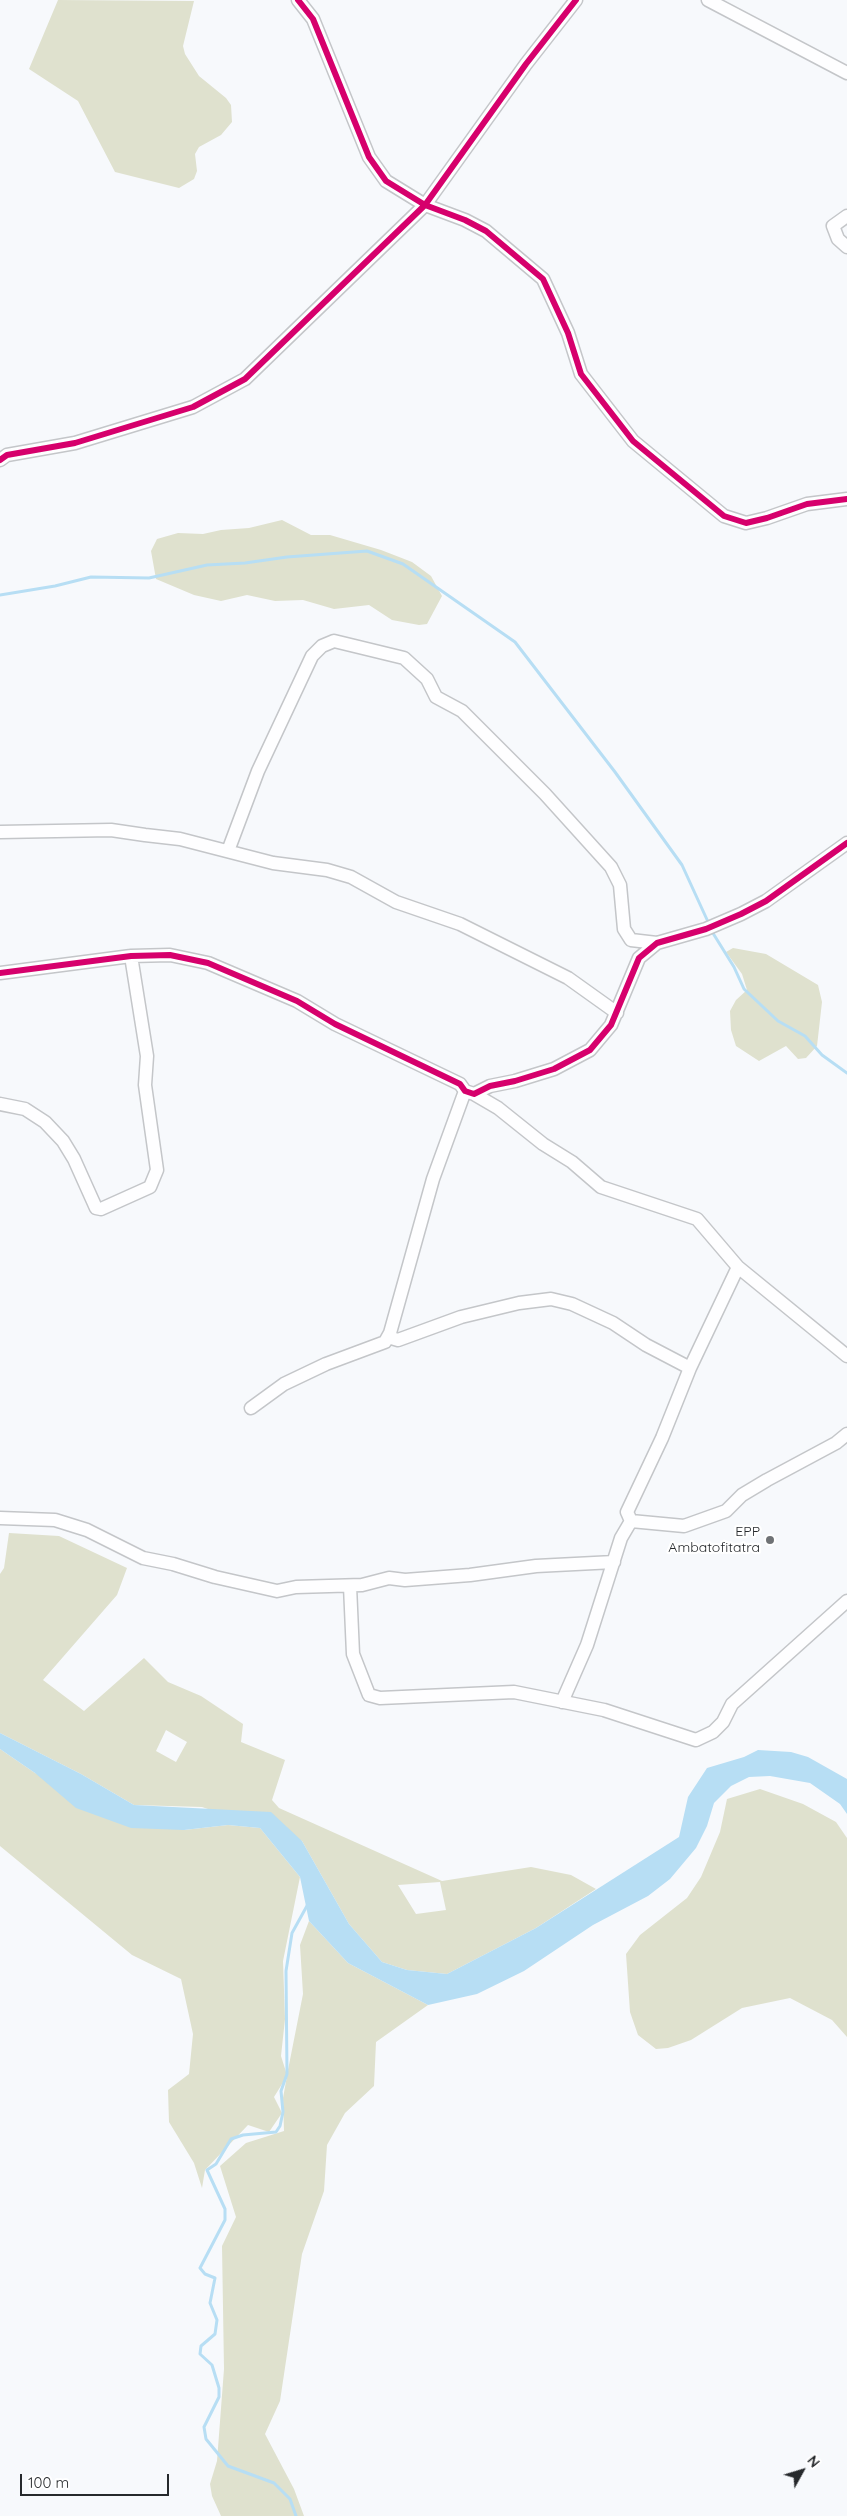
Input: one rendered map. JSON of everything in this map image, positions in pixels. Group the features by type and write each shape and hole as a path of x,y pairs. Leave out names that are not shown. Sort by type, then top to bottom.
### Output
{"street":[{"path":"298,0 313,19 369,157 386,181 426,205 465,220 486,232 543,279 568,333 581,374 633,441 724,516 746,523 807,504 847,499"},
{"path":"0,460 7,456 75,443 193,407 245,379 426,205 526,64 576,0"},
{"path":"708,0 847,73"},
{"path":"847,216 833,226 838,238 847,247"},
{"path":"228,851 258,771 312,656 322,646 334,641 404,658 427,679 436,697 462,710 545,794 611,867 620,885 624,929 631,940 657,943 706,929 766,901 847,842"},
{"path":"0,832 111,830 180,839 273,863 327,870 351,877 396,902 460,924 568,978 617,1013"},
{"path":"469,1092 515,1082 554,1069 590,1050 611,1025 639,958 657,943"},
{"path":"0,973 130,956 170,955 208,963 297,1001 335,1024 460,1084 469,1092 498,1108 543,1144 572,1162 601,1187 697,1219 738,1267 847,1356"},
{"path":"0,1104 25,1109 45,1122 63,1142 74,1159 96,1208 101,1209 150,1186 157,1170 145,1084 147,1056 130,956"},
{"path":"251,1408 284,1384 326,1364 385,1342 433,1179 469,1092"},
{"path":"631,1521 627,1512 662,1438 690,1368 738,1267"},
{"path":"388,1337 398,1340 461,1317 551,1299 572,1304 613,1322 646,1345 690,1368"},
{"path":"631,1521 684,1526 726,1512 742,1495 766,1480 836,1443 847,1434"},
{"path":"0,1518 55,1520 87,1530 143,1558 277,1591 296,1586 350,1586 389,1578 405,1580 470,1576 536,1566 614,1562"},
{"path":"562,1702 588,1645 621,1538 631,1521"},
{"path":"350,1586 353,1654 369,1695 380,1698 514,1692 604,1710 696,1740 713,1732 723,1722 732,1704 847,1601"}],"green space":[{"path":"58,0 194,1 183,46 185,54 199,76 226,98 231,105 232,122 221,135 199,147 195,154 197,171 194,179 179,188 115,172 78,101 29,69"},
{"path":"282,520 311,535 330,535 381,550 412,562 431,576 442,596 427,624 419,625 392,620 369,605 334,609 303,600 275,601 247,595 221,601 194,595 156,579 151,551 157,539 178,533 203,534 221,530 249,528"},
{"path":"733,948 766,954 818,985 822,1002 817,1046 806,1058 798,1059 786,1046 759,1061 736,1046 731,1030 730,1011 736,1000 747,990 742,974 726,952"},
{"path":"9,1533 59,1536 127,1568 117,1595 43,1680 84,1711 144,1658 168,1682 201,1696 243,1724 241,1742 285,1760 272,1800 279,1808 442,1881 531,1867 571,1875 596,1889 536,1928 447,1974 407,1970 382,1962 349,1924 302,1841 202,1807 134,1805 81,1774 0,1733 0,1574 4,1568","holes":["166,1730 187,1742 176,1762 156,1751","440,1882 446,1910 416,1914 398,1885"]},
{"path":"0,1749 35,1773 184,1830 228,1825 260,1828 300,1877 283,1961 285,2019 281,2056 287,2075 303,1994 300,1945 309,1921 348,1963 428,2005 376,2042 374,2086 345,2113 327,2145 324,2191 302,2254 280,2401 265,2434 294,2489 304,2516 221,2516 212,2496 210,2484 217,2461 224,2369 222,2246 236,2217 220,2166 246,2143 284,2131 283,2098 287,2076 274,2097 282,2113 269,2132 248,2125 205,2170 202,2188 194,2163 169,2122 168,2090 189,2074 193,2034 181,1979 132,1955 0,1846"},
{"path":"760,1789 803,1804 836,1822 847,1838 847,2037 832,2020 790,1998 742,2008 691,2040 668,2048 656,2049 638,2035 630,2012 626,1954 640,1935 687,1898 701,1877 720,1832 727,1799"}],"water":[{"path":"0,1733 81,1774 134,1805 271,1812 302,1841 349,1924 382,1962 407,1970 447,1974 536,1928 679,1837 688,1797 707,1768 744,1757 758,1750 791,1752 808,1757 847,1779 847,1814 840,1804 810,1783 770,1776 749,1777 731,1786 714,1803 707,1826 696,1848 670,1879 648,1896 593,1925 524,1971 477,1994 428,2005 348,1963 309,1921 300,1877 260,1828 228,1825 184,1830 131,1828 76,1808 35,1773 0,1749"}],"waterway":[{"path":"0,595 55,586 91,577 149,578 207,565 245,563 287,557 367,551 403,564 515,642 615,772 682,865 709,924"},
{"path":"711,930 734,967 744,989 778,1021 805,1036 822,1055 847,1073"},
{"path":"296,2516 290,2499 274,2483 228,2466 206,2439 204,2427 219,2397 219,2388 212,2365 200,2354 201,2346 215,2334 217,2320 210,2303 215,2278 205,2274 200,2268 225,2220 225,2209 207,2170 216,2164 231,2139 243,2135 276,2132 280,2126 283,2112 281,2091 287,2074 286,1971 292,1933 308,1904"}],"cycle path":[{"path":"298,0 313,19 369,157 386,181 425,205 465,220 486,231 543,279 568,333 581,374 633,441 724,516 746,523 807,504 847,499"},
{"path":"0,460 7,455 75,443 193,407 245,379 425,205 526,64 576,0"},
{"path":"0,973 131,956 170,955 208,963 297,1001 335,1024 460,1084 465,1091 474,1094 490,1086 515,1081 554,1069 590,1050 611,1025 639,958 657,943 706,929 766,901 847,843"}],"place":[{"name":"EPP Ambatofitatra","path":"770,1540"}]}
